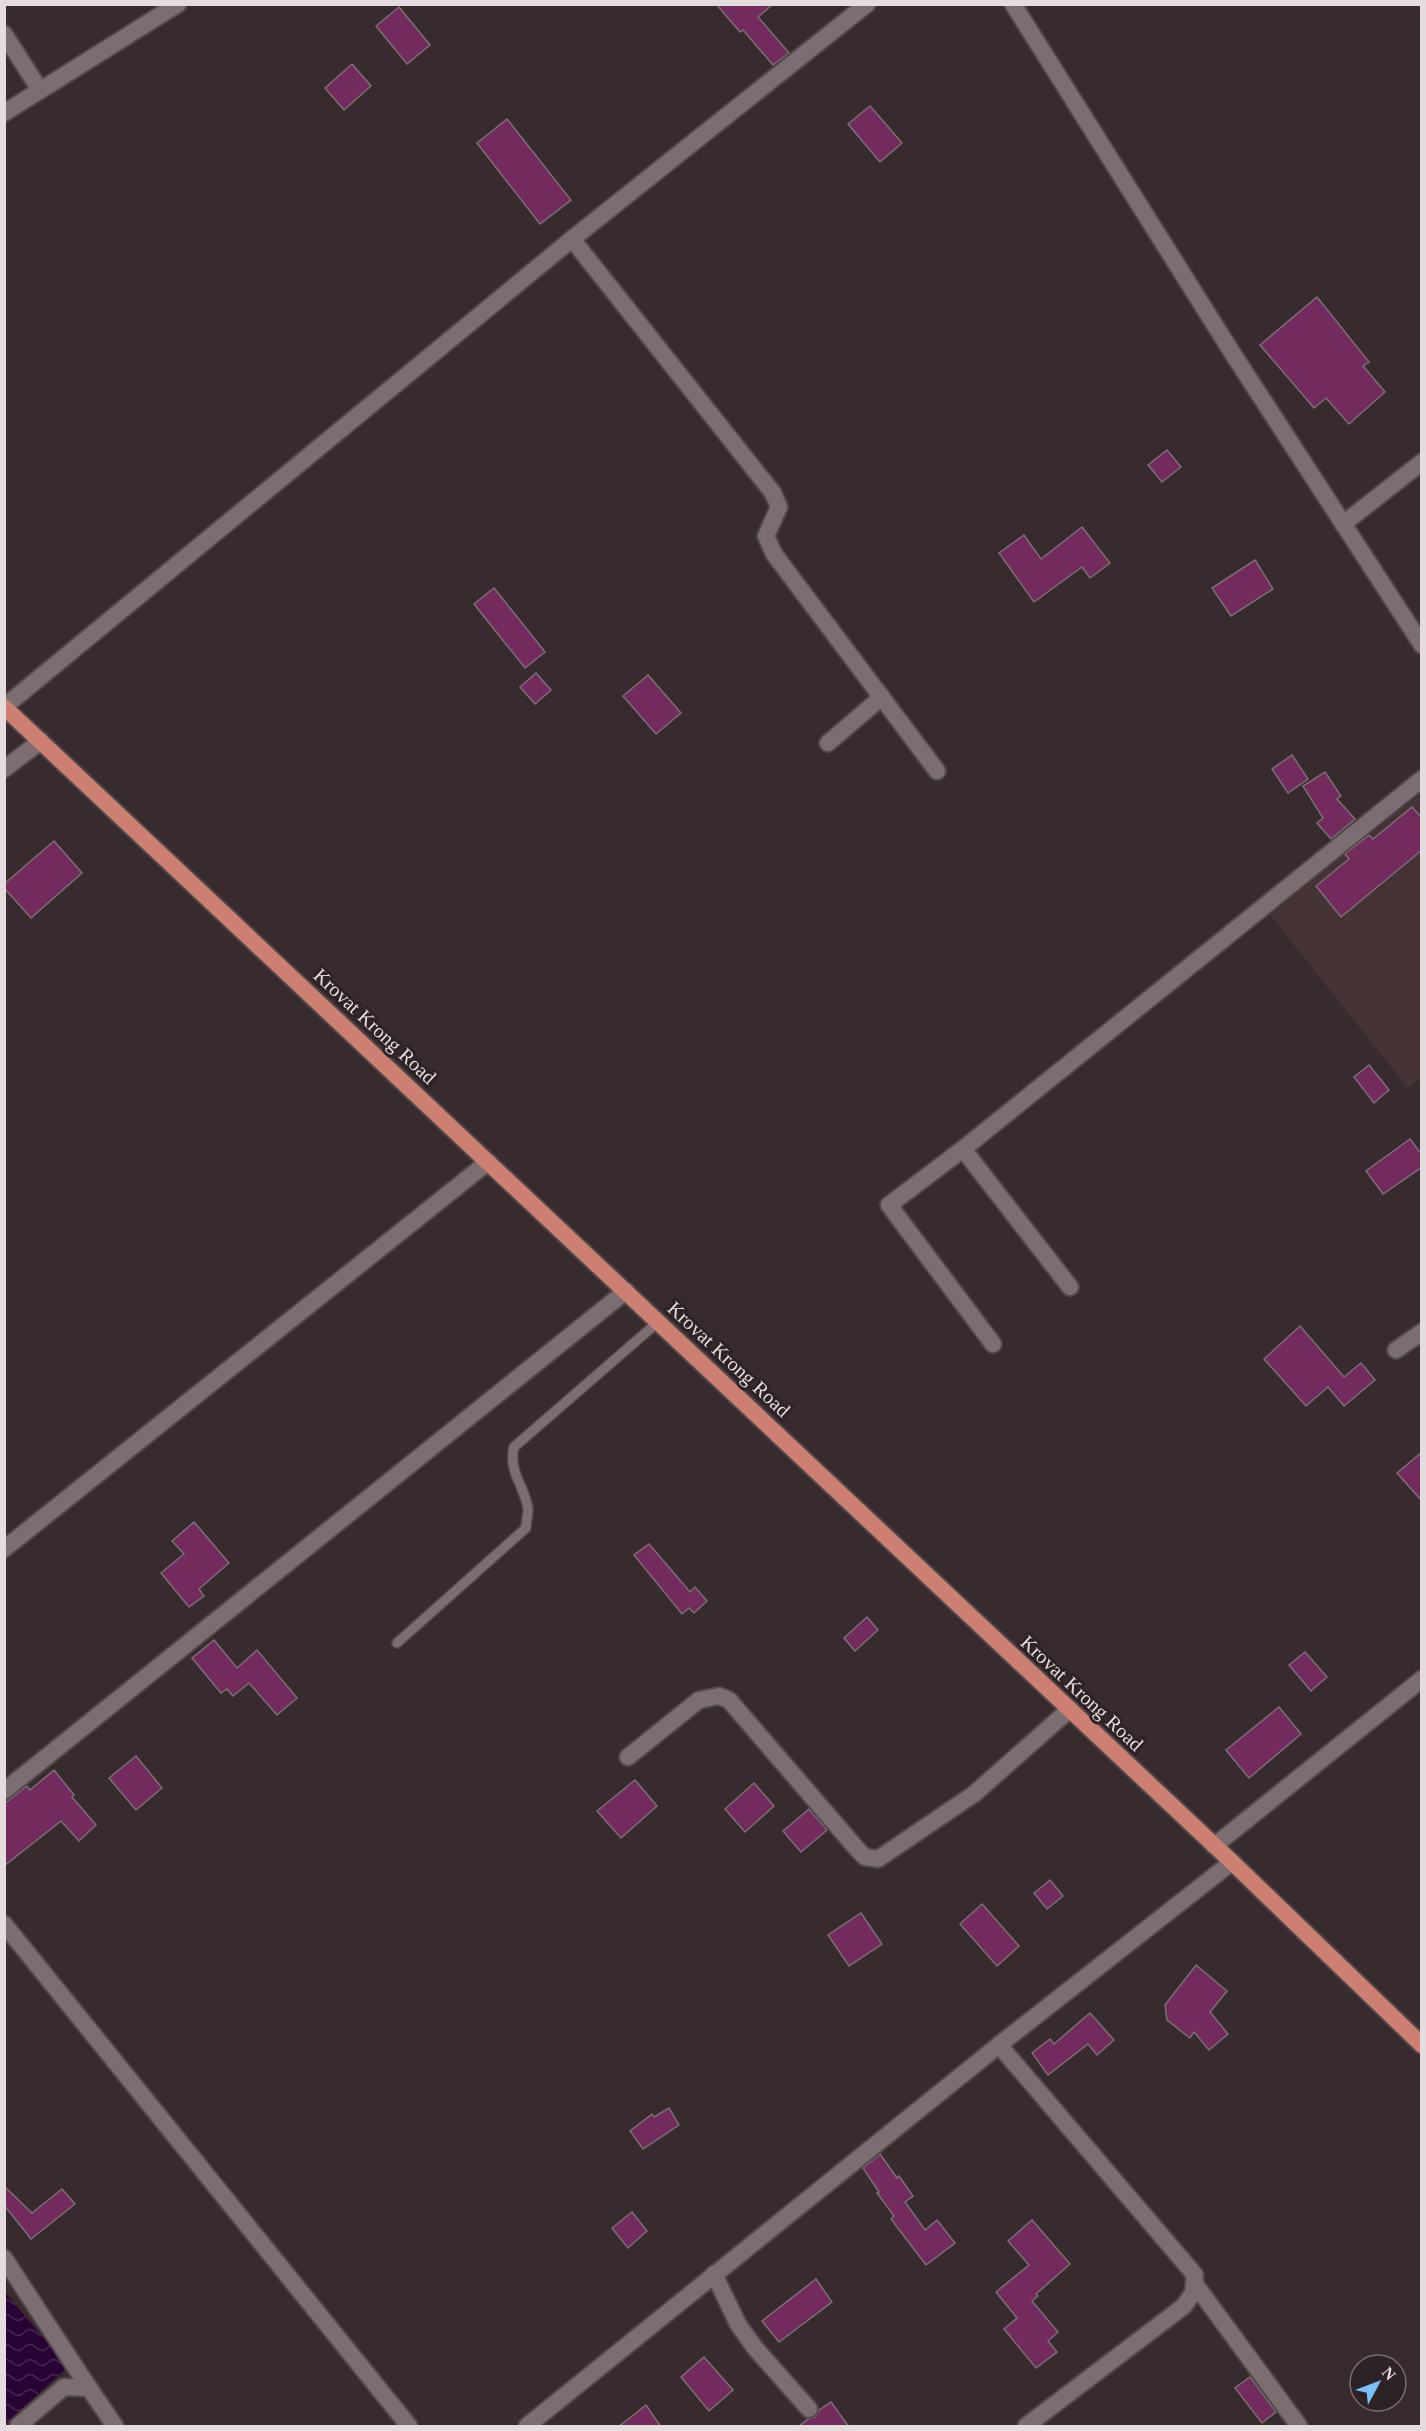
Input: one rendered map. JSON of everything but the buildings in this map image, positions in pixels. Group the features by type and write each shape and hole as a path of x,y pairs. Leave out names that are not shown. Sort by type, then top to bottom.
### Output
{"highway":[{"name":"Krovat Krong Road","path":"4,707 1420,2041"}],"street":[{"path":"4,113 178,4"},
{"path":"4,707 572,239 867,4"},
{"path":"1013,4 1233,354 1422,645"},
{"path":"4,34 40,90"},
{"path":"572,239 773,493 779,507 766,536 774,554 937,771"},
{"path":"1343,524 1422,462"},
{"path":"828,743 882,697"},
{"path":"4,769 41,741"},
{"path":"993,1344 889,1205 963,1149 1422,779"},
{"path":"963,1149 1070,1287"},
{"path":"4,1549 488,1162"},
{"path":"4,1791 626,1291"},
{"path":"1396,1350 1422,1332"},
{"path":"1214,1846 1422,1679"},
{"path":"628,1758 699,1701 719,1696 729,1700 857,1849 865,1857 878,1859 974,1794 1070,1709"},
{"path":"527,2427 999,2045 1232,1862"},
{"path":"4,1924 409,2427"},
{"path":"999,2045 1195,2275 1193,2293 1184,2306 1026,2427"},
{"path":"4,2258 115,2427"},
{"path":"714,2274 738,2324 755,2348 808,2409"},
{"path":"1195,2284 1299,2427"},
{"path":"18,2427 64,2386 89,2388"}],"lane":[{"path":"397,1643 526,1528 528,1508 516,1479 512,1458 514,1447 658,1322"}],"shaded area":[{"path":"1421,793 1421,1078 1408,1088 1270,915"}],"water":[{"path":"4,2291 68,2367 5,2424 4,2424"}]}
